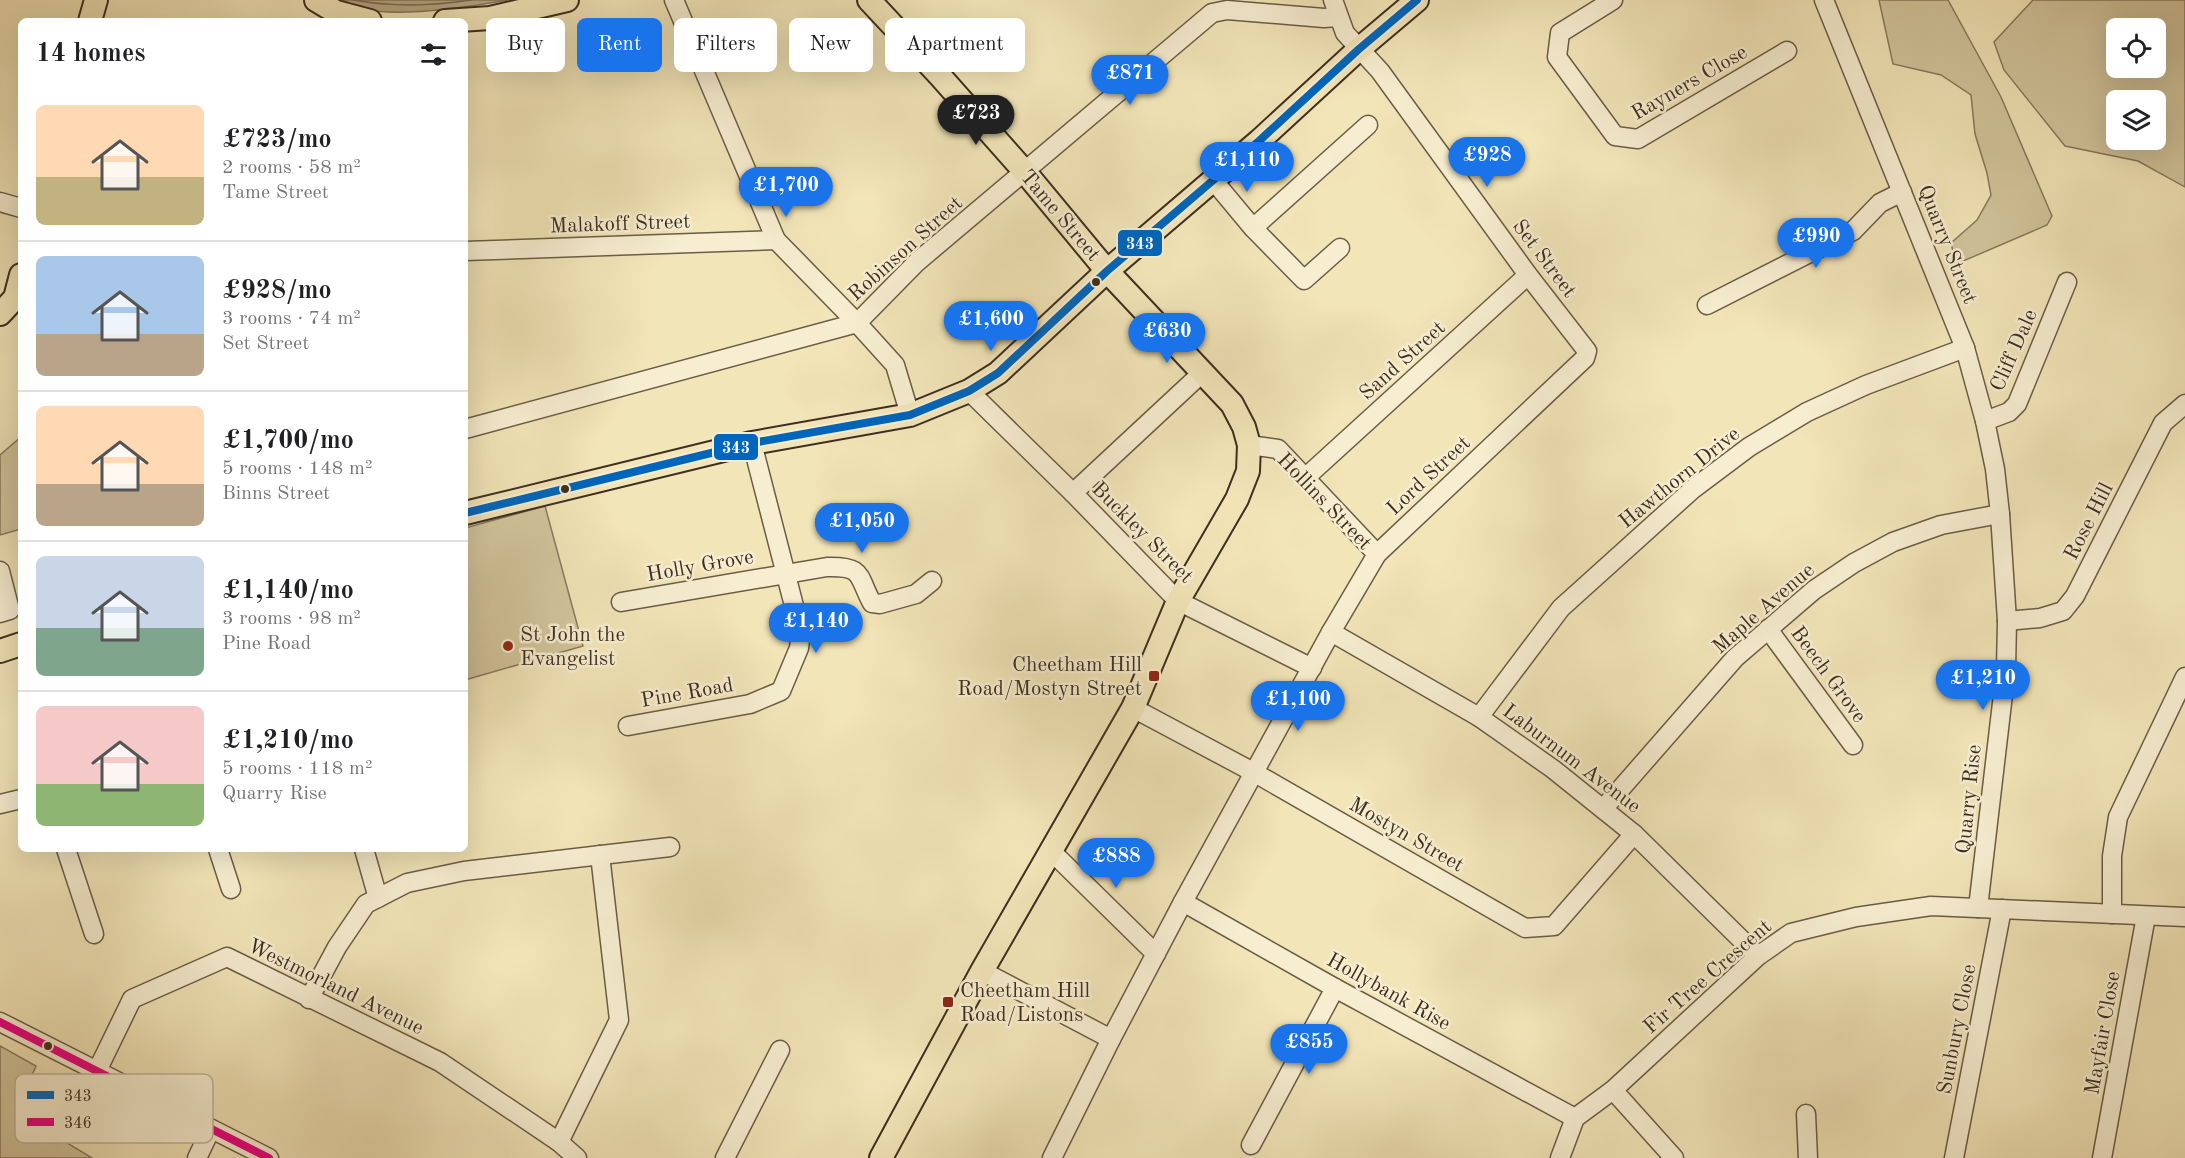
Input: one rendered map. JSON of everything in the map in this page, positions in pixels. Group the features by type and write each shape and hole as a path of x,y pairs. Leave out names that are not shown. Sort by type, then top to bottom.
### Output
{"main road":[{"path":"91,18 96,0"},
{"path":"316,0 336,12 359,18"},
{"path":"468,19 490,18 567,0"},
{"name":"Tame Street","path":"869,0 1025,172 1107,271"},
{"path":"468,512 752,443 910,416 969,391 998,373 1107,271 1417,0"},
{"name":"Hollins Street","path":"1107,271 1232,404 1244,427 1249,445"},
{"path":"12,302 18,284"},
{"path":"889,1155 982,971 1133,708 1178,601 1237,499 1248,471 1249,445"},
{"path":"0,651 18,646"}],"street":[{"path":"674,0 776,240 895,365 910,416"},
{"name":"Rayners Close","path":"1613,0 1560,33 1557,57 1616,136 1638,139 1787,51"},
{"name":"Quarry Street","path":"1824,0 1965,348 1985,421 1995,469 2000,514"},
{"name":"Robinson Street","path":"468,428 857,323 917,262 1212,13 1227,10 1324,18 1335,9"},
{"name":"Set Street","path":"1335,9 1345,33 1380,71 1528,275 1587,351"},
{"path":"1253,228 1368,125"},
{"path":"1213,180 1253,228 1304,280 1340,248"},
{"path":"1707,304 1852,231 1880,203 1902,192"},
{"path":"0,202 18,207"},
{"name":"Malakoff Street","path":"468,251 776,240"},
{"name":"Sand Street","path":"1305,478 1528,275"},
{"name":"Cliff Dale","path":"1985,421 2009,412 2017,404 2067,282"},
{"name":"Hawthorn Drive","path":"1479,717 1561,608 1693,489 1749,447 1807,412 1866,385 1965,348"},
{"name":"Lord Street","path":"1052,1158 1111,1038 1183,902 1331,632 1377,554 1585,358 1587,351"},
{"path":"1073,493 1202,373"},
{"name":"Buckley Street","path":"969,391 1178,601 1312,668"},
{"name":"Rose Hill","path":"2007,621 2040,618 2063,611 2075,596 2163,423 2185,404"},
{"name":"Pine Road","path":"628,726 750,704 781,691 799,648 801,633 752,443"},
{"name":"Hollins Street","path":"1249,445 1278,449 1377,554"},
{"name":"Quarry Rise","path":"1978,908 2006,669 2007,621 2000,514"},
{"name":"Maple Avenue","path":"1603,809 1735,658 1814,590 1854,563 1893,542 1941,525 2000,514"},
{"name":"Holly Grove","path":"621,602 827,567 849,567 859,573 872,603 916,594 932,581"},
{"path":"0,571 10,610 0,613"},
{"name":"Beech Grove","path":"1768,629 1852,745"},
{"name":"Laburnum Avenue","path":"1331,632 1479,717 1553,769 1634,834 1758,956"},
{"path":"2112,914 2112,856 2118,817 2185,677"},
{"name":"Mostyn Street","path":"1133,708 1255,773 1525,928 1554,926 1634,834"},
{"path":"0,804 18,800"},
{"path":"309,999 337,947 366,904 407,883 464,871 670,847"},
{"path":"1050,850 1156,954"},
{"path":"67,852 94,934"},
{"path":"219,852 231,889"},
{"path":"365,852 378,898"},
{"path":"559,1142 619,1020 600,855"},
{"name":"Hollybank Rise","path":"1183,902 1335,988 1575,1118"},
{"name":"Fir Tree Crescent","path":"1575,1118 1613,1090 1758,956 1791,933 1856,917 1931,906 2185,917"},
{"name":"Sunbury Close","path":"1954,1158 2002,909"},
{"name":"Mayfair Close","path":"2102,1158 2146,916"},
{"name":"Westmorland Avenue","path":"97,1071 132,999 227,957 440,1062 559,1142 577,1158"},
{"path":"982,971 1111,1038"},
{"path":"1251,1145 1335,988"},
{"path":"0,1022 103,1074"},
{"path":"725,1158 780,1050"},
{"path":"1613,1090 1674,1158"},
{"path":"1806,1114 1808,1158"},
{"path":"1560,1158 1575,1118"},
{"path":"213,1130 269,1158"},
{"path":"197,1158 204,1143"}],"shaded area":[{"path":"1879,0 1948,0 2001,97 2052,216 2047,225 1961,262 1954,256 1951,243 1977,220 1991,195 1975,134 1971,95 1941,75 1893,64"},
{"path":"2033,0 2185,0 2185,187 2138,161 2065,146 2004,70 1994,42"},
{"path":"18,440 18,530 0,535 0,455"},
{"path":"545,506 583,646 468,679 468,527"},
{"path":"0,1046 36,1066 33,1074 15,1074 15,1143 67,1143 92,1158 0,1158"}],"water":[{"path":"343,0 508,0 448,9 398,12 356,7"}],"transit line":[{"name":"343","path":"468,512 752,443 910,415 969,391 998,373 1107,271 1259,141 1359,49 1417,0"},
{"name":"346","path":"0,1022 103,1074"},
{"name":"346","path":"213,1130 269,1158"}],"place":[{"name":"St John the Evangelist","path":"508,646"},
{"name":"Cheetham Hill Road/Mostyn Street","path":"1154,676"},
{"name":"Cheetham Hill Road/Listons","path":"948,1002"}]}
